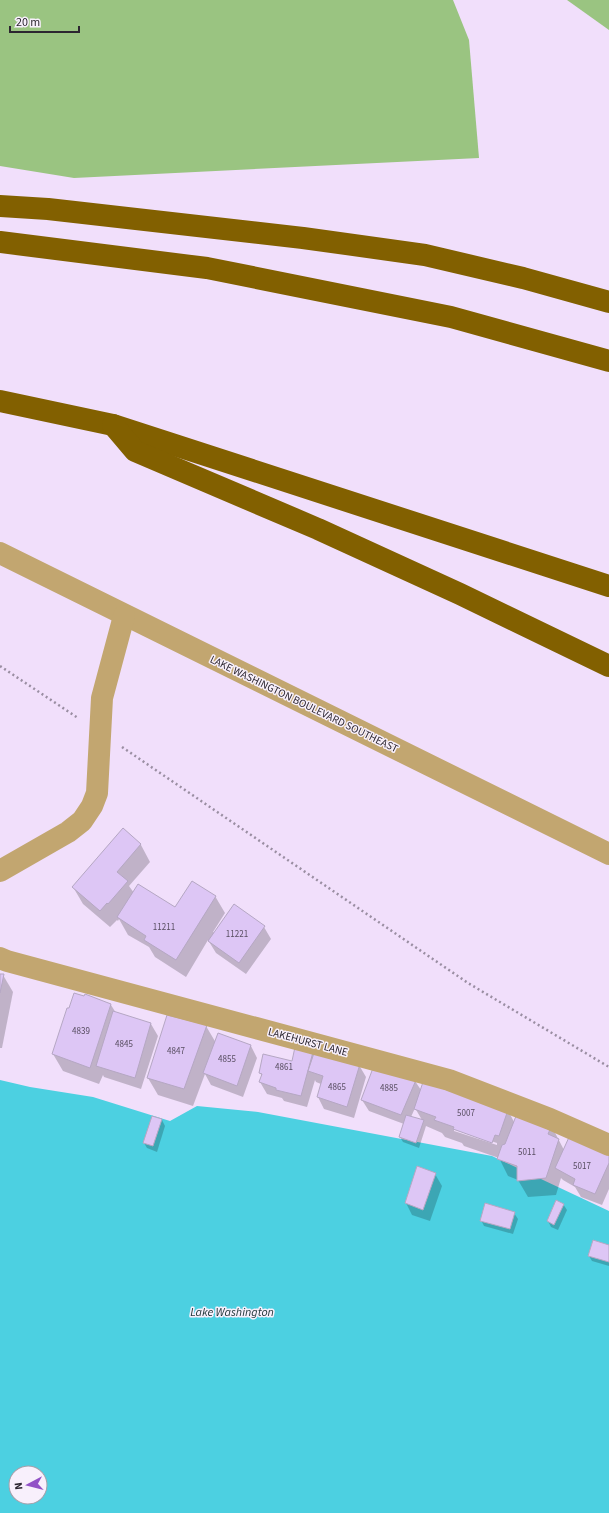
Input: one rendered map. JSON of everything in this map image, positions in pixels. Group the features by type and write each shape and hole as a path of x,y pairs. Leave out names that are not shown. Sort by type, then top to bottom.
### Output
{"highway":[{"path":"0,206 48,209 288,236 425,255 523,278 609,302"},
{"path":"0,242 207,268 451,318 609,361"},
{"path":"0,402 113,425 609,586"},
{"path":"113,425 135,451 318,529 453,590 609,666"}],"street":[{"name":"LAKE WASHINGTON BOULEVARD SOUTHEAST","path":"0,553 124,616 609,854"},
{"path":"0,870 68,832 82,821 92,806 97,793 102,698 124,616"},
{"name":"LAKEHURST LANE","path":"0,958 449,1080 550,1119 609,1145"}],"path":[{"path":"0,666 100,732 468,983 609,1067"}],"green space":[{"path":"0,0 453,0 469,40 479,158 74,178 0,166"},
{"path":"567,0 609,0 609,30"}],"water":[{"name":"Lake Washington","path":"0,1080 30,1087 93,1097 170,1121 197,1106 258,1112 492,1156 609,1211 609,1513 0,1513"}],"building":[{"path":"123,828 141,844 117,872 128,881 100,911 72,887"},
{"path":"192,881 216,896 176,960 144,940 146,936 117,917 138,884 175,907"},
{"path":"234,904 265,926 239,963 208,941"},
{"path":"0,974 4,974 0,993"},
{"path":"74,993 84,996 85,994 111,1004 90,1068 52,1054 67,1008 69,1008"},
{"path":"113,1011 151,1023 135,1078 96,1066"},
{"path":"167,1015 207,1025 184,1089 147,1078"},
{"path":"218,1033 251,1045 237,1086 203,1073"},
{"path":"295,1047 313,1052 301,1096 276,1090 276,1088 259,1082 262,1074 259,1073 263,1054 292,1061"},
{"path":"315,1050 360,1064 347,1107 317,1097 323,1076 308,1071"},
{"path":"373,1068 416,1080 401,1115 361,1100"},
{"path":"423,1082 508,1110 499,1136 495,1135 492,1143 453,1129 454,1127 434,1120 436,1117 414,1109"},
{"path":"518,1111 552,1125 548,1134 559,1139 546,1178 517,1181 517,1166 497,1159 502,1145 505,1144"},
{"path":"406,1115 424,1120 416,1143 399,1137"},
{"path":"152,1116 162,1119 153,1146 143,1143"},
{"path":"570,1135 609,1151 609,1163 595,1194 573,1185 575,1179 555,1168"},
{"path":"417,1166 436,1173 423,1210 405,1203"},
{"path":"556,1200 564,1204 554,1225 547,1221"},
{"path":"485,1203 515,1212 510,1229 480,1221"},
{"path":"593,1240 609,1245 609,1262 588,1256"}]}
